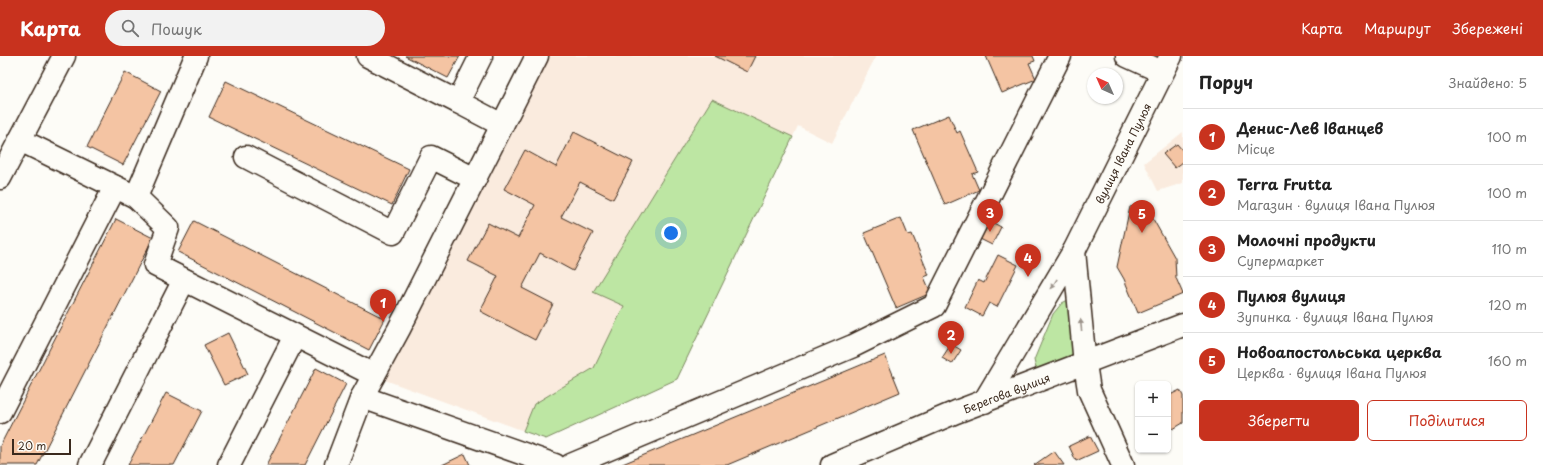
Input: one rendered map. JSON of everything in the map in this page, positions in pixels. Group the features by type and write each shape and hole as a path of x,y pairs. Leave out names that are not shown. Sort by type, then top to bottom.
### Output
{"street":[{"path":"0,178 64,56"},
{"path":"136,197 196,56"},
{"path":"368,56 502,125"},
{"path":"458,102 481,56"},
{"path":"336,465 362,397 399,329 537,56"},
{"path":"576,464 853,346 934,306 1060,56"},
{"path":"1127,56 1166,64"},
{"name":"вулиця Івана Пулюя","path":"984,402 1074,251 1166,64"},
{"path":"20,140 136,197 168,228 156,265 374,375"},
{"path":"246,157 393,233 431,157 475,179"},
{"path":"0,412 115,187"},
{"path":"1074,251 1089,390 1123,465"},
{"path":"90,465 184,280"},
{"name":"Берегова вулиця","path":"832,465 956,412 1085,364 1183,325"},
{"path":"229,465 295,336"},
{"path":"362,397 555,465"}],"shaded area":[{"path":"547,56 876,56 832,143 798,126 677,379 546,439 385,380 407,329"},
{"path":"1183,132 1183,183 1158,191 1144,163"}],"green space":[{"path":"712,99 793,137 677,379 546,439 523,431 534,404 594,368 624,306 593,292"},
{"path":"1070,299 1077,362 1037,373 1034,360 1053,314 1062,303"}],"building":[{"path":"405,56 460,56 448,78"},
{"path":"715,56 755,56 747,72"},
{"path":"986,56 1033,56 1035,61 1029,63 1036,79 1002,93"},
{"path":"125,72 161,91 123,165 87,147"},
{"path":"226,81 409,169 392,205 209,117"},
{"path":"949,115 957,133 960,131 978,172 972,174 979,190 945,205 913,130"},
{"path":"574,132 633,162 613,199 580,182 561,217 593,233 573,271 540,253 522,288 553,304 535,340 480,311 498,276 468,261 488,223 518,238 535,205 504,189 525,150 556,167"},
{"path":"1177,144 1183,151 1183,162 1175,168 1163,154"},
{"path":"1144,203 1175,258 1176,278 1183,294 1138,313 1124,279 1117,267 1130,207"},
{"path":"901,218 908,235 912,234 929,275 924,277 931,293 896,308 864,233"},
{"path":"116,219 153,238 37,465 0,465 0,446"},
{"path":"988,220 1001,227 992,245 978,238"},
{"path":"194,221 385,319 369,350 178,252"},
{"path":"998,255 1018,265 997,307 989,303 982,316 965,307 978,280 984,283"},
{"path":"228,333 248,374 224,385 204,345"},
{"path":"951,344 961,350 952,364 942,358"},
{"path":"885,355 900,392 727,465 620,465"},
{"path":"316,368 346,384 305,465 266,465"},
{"path":"1180,390 1183,396 1183,423 1173,429 1171,426 1171,394"},
{"path":"166,393 202,411 174,465 128,465"},
{"path":"1090,436 1098,451 1076,461 1069,446"},
{"path":"1054,451 1064,465 1034,465"},
{"path":"465,454 470,465 442,465"}],"place":[{"name":"Молочні продукти","path":"990,232"},
{"name":"Новоапостольська церква","path":"1142,233"},
{"name":"Пулюя вулиця","path":"1028,277"},
{"name":"Денис-Лев Іванцев","path":"383,322"},
{"name":"Terra Frutta","path":"951,354"}]}
